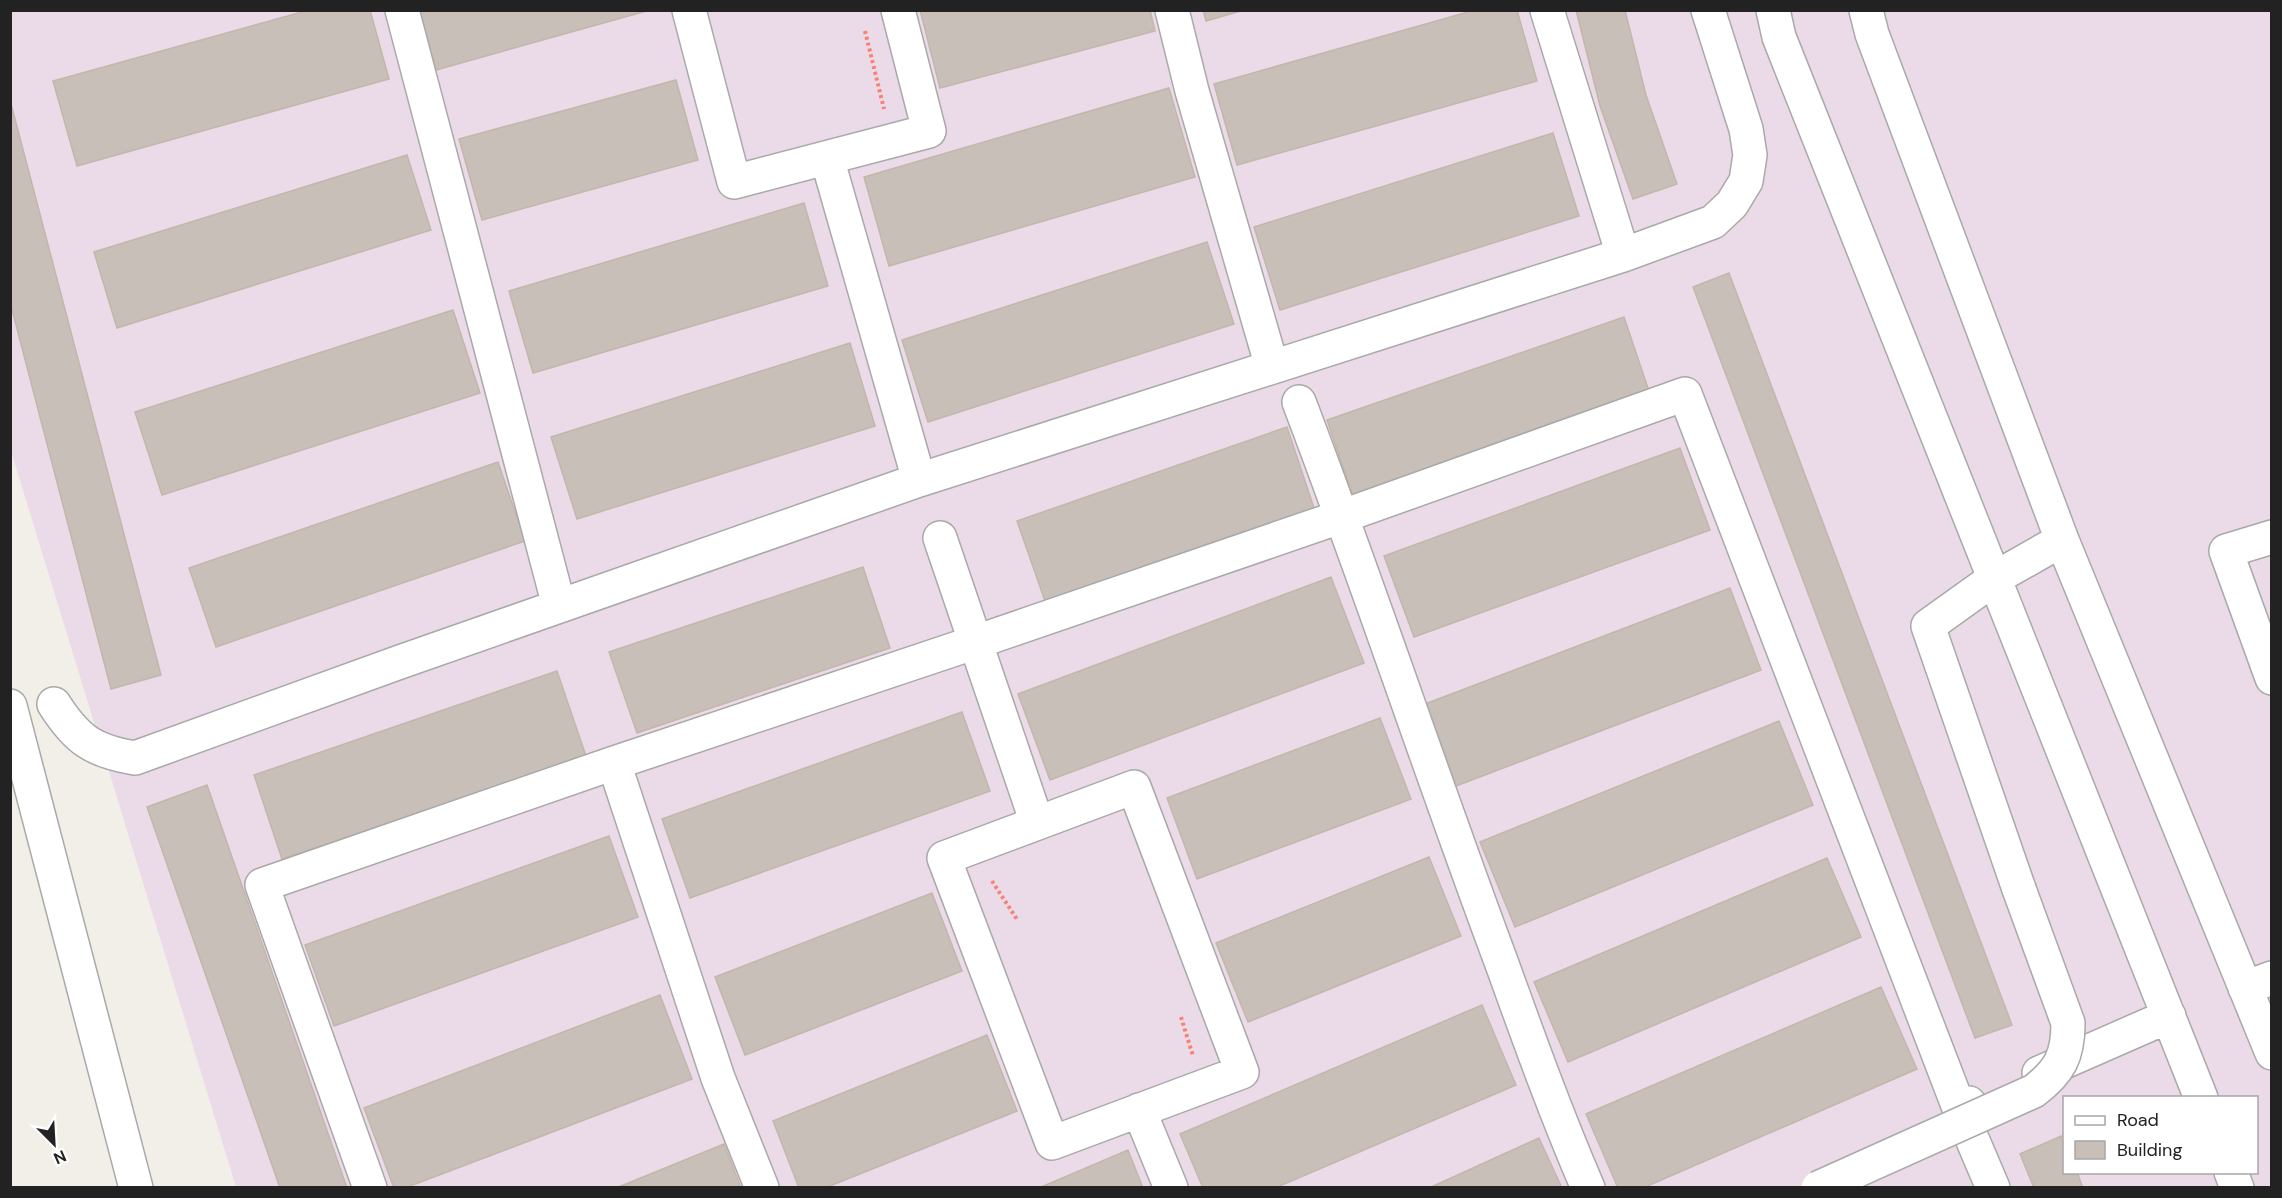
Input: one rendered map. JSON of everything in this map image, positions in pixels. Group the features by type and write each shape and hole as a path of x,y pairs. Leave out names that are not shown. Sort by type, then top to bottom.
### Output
{"street":[{"path":"402,10 559,606"},
{"path":"689,10 734,182 929,131 898,10"},
{"path":"1172,10 1192,92 1272,367"},
{"path":"1547,10 1623,255"},
{"path":"54,704 68,726 87,743 110,754 135,758 919,480 1623,255 1713,222 1732,204 1746,181 1750,155 1746,129 1708,10"},
{"path":"1773,10 1779,37 2200,1096"},
{"path":"1866,10 1876,45 2062,540 2258,983 2271,1053"},
{"path":"826,158 919,480"},
{"path":"370,1188 262,885 1343,516 1685,394 1959,1108 1993,1188"},
{"path":"1299,402 1343,516 1461,854 1558,1117 1588,1188"},
{"path":"2271,537 2226,551 2271,678"},
{"path":"940,538 1037,823"},
{"path":"1818,1188 2034,1091 2050,1079 2062,1062 2068,1043 2068,1023 1928,626 1995,578 2062,540"},
{"path":"10,706 136,1188"},
{"path":"614,763 718,1078 762,1188"},
{"path":"1134,787 1242,1072 1052,1143 944,858 972,848 1134,787"},
{"path":"1959,1108 2169,1016"},
{"path":"1139,1110 1172,1188"},
{"path":"2231,1174 2237,1188"}],"path":[{"path":"864,31 892,141"},
{"path":"972,848 1018,921"},
{"path":"1179,1009 1203,1086"}],"shaded area":[{"path":"10,11 2271,11 2271,1187 236,1187 11,451"}],"building":[{"path":"309,10 370,10 389,79 77,166 53,81"},
{"path":"419,10 650,10 436,70"},
{"path":"920,10 1150,10 1155,31 940,88"},
{"path":"1203,10 1244,10 1206,21"},
{"path":"1475,10 1517,10 1537,81 1237,165 1214,84"},
{"path":"1576,10 1625,10 1646,95 1677,184 1633,199 1600,106"},
{"path":"676,80 698,160 482,220 459,139"},
{"path":"1169,88 1195,177 889,266 864,177"},
{"path":"10,100 161,675 111,689 10,302"},
{"path":"1553,133 1579,216 1280,310 1254,227"},
{"path":"407,155 431,230 117,328 94,252"},
{"path":"804,203 828,286 533,373 509,291"},
{"path":"1207,242 1234,324 928,422 902,340"},
{"path":"1729,273 2012,1025 1975,1038 1693,287"},
{"path":"453,310 480,393 162,495 135,412"},
{"path":"1624,317 1651,397 1354,500 1327,420"},
{"path":"850,343 875,426 577,519 551,437"},
{"path":"1287,427 1314,508 1045,601 1017,521"},
{"path":"1680,448 1710,530 1414,637 1384,556"},
{"path":"498,462 525,541 216,647 189,568"},
{"path":"863,567 890,648 637,733 609,652"},
{"path":"1331,577 1364,663 1050,780 1018,694"},
{"path":"1730,588 1761,670 1456,786 1425,704"},
{"path":"557,671 586,756 282,859 254,775"},
{"path":"962,712 990,791 690,898 662,819"},
{"path":"1380,718 1411,799 1197,879 1167,798"},
{"path":"1779,721 1813,805 1515,927 1480,842"},
{"path":"207,785 347,1188 280,1188 147,807"},
{"path":"609,836 638,917 334,1026 305,945"},
{"path":"1429,857 1461,936 1248,1022 1216,943"},
{"path":"1827,858 1861,937 1568,1062 1534,982"},
{"path":"932,893 962,971 745,1055 715,977"},
{"path":"1881,987 1917,1069 1643,1188 1618,1188 1586,1114"},
{"path":"660,995 692,1079 405,1188 394,1188 364,1108"},
{"path":"1482,1005 1516,1085 1275,1188 1203,1188 1180,1134"},
{"path":"987,1035 1017,1111 825,1188 799,1188 773,1121"},
{"path":"2061,1136 2063,1174 2078,1174 2083,1188 2034,1188 2020,1154"},
{"path":"1539,1138 1562,1188 1429,1188"},
{"path":"724,1144 741,1188 616,1188"},
{"path":"1128,1150 1143,1188 1039,1188"}]}
